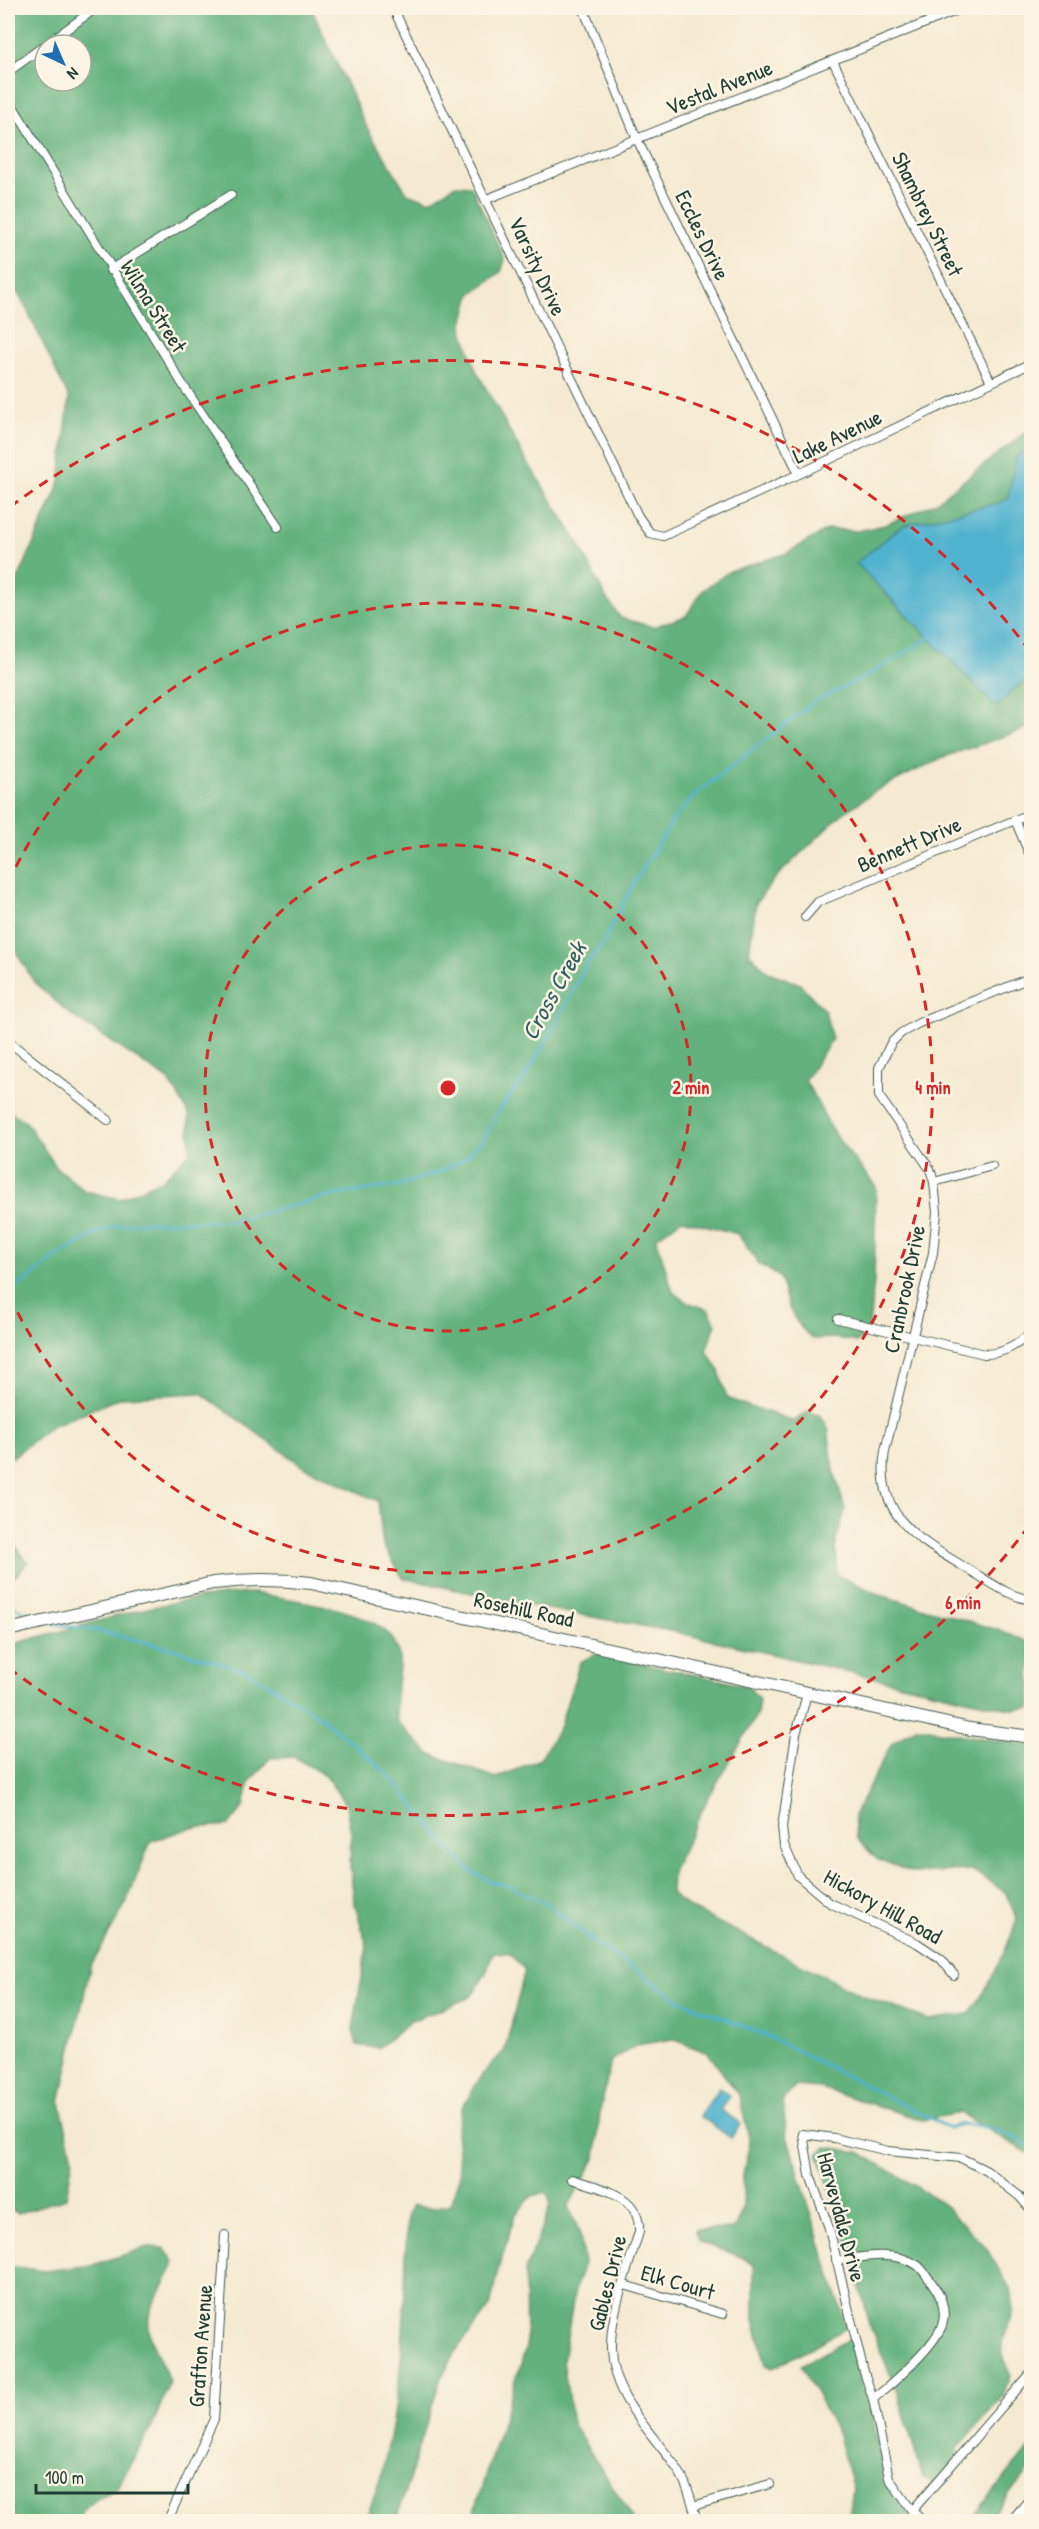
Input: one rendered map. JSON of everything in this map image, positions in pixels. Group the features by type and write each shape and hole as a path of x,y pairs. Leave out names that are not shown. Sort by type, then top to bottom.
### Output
{"main road":[{"name":"Rosehill Road","path":"8,1630 213,1583 256,1579 284,1580 311,1583 970,1729 1032,1737"},
{"path":"1014,2522 1032,2501"}],"street":[{"path":"8,72 86,11 96,8"},
{"name":"Varsity Drive","path":"393,8 638,516 650,533 656,535"},
{"name":"Eccles Drive","path":"583,8 637,139 799,474"},
{"name":"Vestal Avenue","path":"487,199 963,8"},
{"name":"Shambrey Street","path":"833,61 991,382"},
{"name":"Wilma Street","path":"8,98 110,270 183,385 279,527"},
{"path":"110,270 231,195"},
{"name":"Lake Avenue","path":"656,535 663,536 799,474 1032,363"},
{"name":"Bennett Drive","path":"806,917 818,902 1032,813"},
{"path":"1015,819 1032,860"},
{"name":"Cranbrook Drive","path":"1032,977 919,1023 896,1037 884,1055 878,1075 879,1095 923,1158 934,1182 938,1212 936,1239 882,1469 891,1502 910,1533 1005,1591 1032,1600"},
{"path":"8,1041 108,1120"},
{"path":"934,1182 992,1166"},
{"path":"838,1318 977,1353 991,1354 1011,1348 1032,1332"},
{"name":"Hickory Hill Road","path":"807,1694 796,1734 782,1827 784,1845 794,1869 798,1876 830,1903 917,1943 941,1959 954,1975"},
{"name":"Harveydale Drive","path":"924,2522 912,2511 889,2478 873,2399 863,2369 828,2228 807,2164 802,2137 806,2132 888,2151 961,2158 987,2171 1019,2196 1032,2211"},
{"name":"Gables Drive","path":"572,2179 620,2196 635,2210 639,2232 612,2333 611,2360 614,2374 626,2399 679,2472 698,2522"},
{"name":"Grafton Avenue","path":"167,2522 214,2419 225,2235"},
{"path":"836,2261 878,2255 918,2266 937,2290 943,2305 943,2322 930,2344 892,2384 873,2399"},
{"name":"Elk Court","path":"624,2285 723,2314"},
{"path":"912,2511 1032,2372"},
{"path":"693,2506 770,2484"}],"green space":[{"path":"8,8 311,8 368,130 407,193 430,201 456,185 471,186 505,260 501,272 471,294 462,327 476,370 524,457 577,540 606,598 621,618 653,627 686,616 703,590 730,571 785,554 829,529 858,531 885,525 935,503 1031,428 1031,727 941,758 877,790 841,815 774,879 756,903 749,953 768,972 800,984 825,1011 832,1039 805,1080 835,1135 876,1187 874,1282 868,1335 857,1342 838,1338 813,1339 795,1319 780,1277 759,1264 738,1234 682,1219 656,1238 673,1292 689,1303 708,1309 716,1324 706,1350 718,1368 727,1398 794,1422 808,1411 821,1416 828,1428 833,1467 845,1510 836,1540 837,1575 880,1595 1005,1632 1030,1643 1031,1708 1010,1709 676,1632 526,1605 403,1578 383,1545 378,1501 303,1466 201,1393 122,1397 51,1426 8,1461 8,1110 26,1122 57,1168 85,1191 120,1199 163,1179 190,1152 189,1114 169,1080 71,1015 34,982 8,942 8,596 20,575 60,482 69,398 8,276"},
{"path":"8,1536 28,1562 15,1577 8,1581"},
{"path":"254,1593 310,1603 352,1614 370,1621 385,1631 395,1643 399,1655 397,1722 430,1754 496,1778 540,1759 559,1728 580,1662 596,1654 747,1686 759,1698 757,1715 708,1798 672,1872 671,1894 688,1907 861,1995 929,2020 969,2014 997,1969 1017,1919 1005,1892 972,1870 914,1873 877,1859 856,1838 854,1816 892,1743 916,1727 1031,1746 1031,2155 960,2113 922,2120 821,2088 795,2086 783,2099 786,2133 847,2328 773,2368 766,2365 754,2320 754,2264 698,2240 695,2230 734,2229 743,2208 743,2174 750,2142 739,2095 708,2053 673,2039 637,2045 611,2061 600,2111 596,2157 568,2207 579,2231 584,2263 575,2290 563,2360 572,2424 635,2521 471,2521 526,2348 525,2271 551,2204 546,2192 532,2196 515,2215 498,2270 490,2307 458,2348 441,2377 396,2521 365,2521 378,2485 395,2409 403,2332 407,2215 412,2206 435,2208 450,2204 460,2174 456,2132 462,2108 482,2075 505,2050 525,1970 509,1953 493,1953 486,1973 471,1997 411,2021 378,2048 357,2045 353,2029 367,1946 354,1901 350,1866 351,1832 346,1805 326,1776 294,1757 270,1758 249,1783 244,1806 229,1825 190,1828 151,1841 125,1905 90,1968 60,2102 73,2158 66,2198 18,2213 8,2208 8,1645 160,1605 191,1599"},
{"path":"826,2147 859,2152 940,2201 985,2246 1012,2292 1013,2310 1001,2349 1010,2375 1004,2395 958,2448 955,2474 943,2486 923,2478 897,2390 871,2329 847,2238 818,2154"},
{"path":"148,2247 164,2248 174,2262 149,2317 154,2346 170,2381 152,2427 116,2489 95,2500 82,2512 79,2521 16,2521 8,2493 8,2266 45,2271 93,2265"},
{"path":"851,2338 862,2385 870,2402 885,2481 915,2521 840,2521 849,2518 853,2490 838,2435 801,2365"},
{"path":"1031,2445 1031,2468 987,2521 970,2521"}],"water":[{"path":"1031,447 1031,676 996,707 856,563 902,526 1008,499 1016,457"},
{"path":"719,2088 730,2096 721,2110 741,2124 731,2138 700,2116"}],"waterway":[{"name":"Cross Creek","path":"8,1294 54,1259 94,1234 115,1226 144,1222 233,1221 325,1197 400,1185 441,1171 465,1158 482,1141 498,1112 525,1076 550,1035 584,969 603,943 632,886 676,816 697,793 814,702 861,679 930,636"},
{"path":"8,1602 41,1619"},
{"path":"55,1624 94,1630 170,1648 249,1672 322,1718 374,1762 395,1782 455,1856 471,1871 491,1882 504,1884 546,1903 594,1942 679,2000 770,2037 949,2128 958,2125 980,2126 1013,2137 1032,2147"}]}
